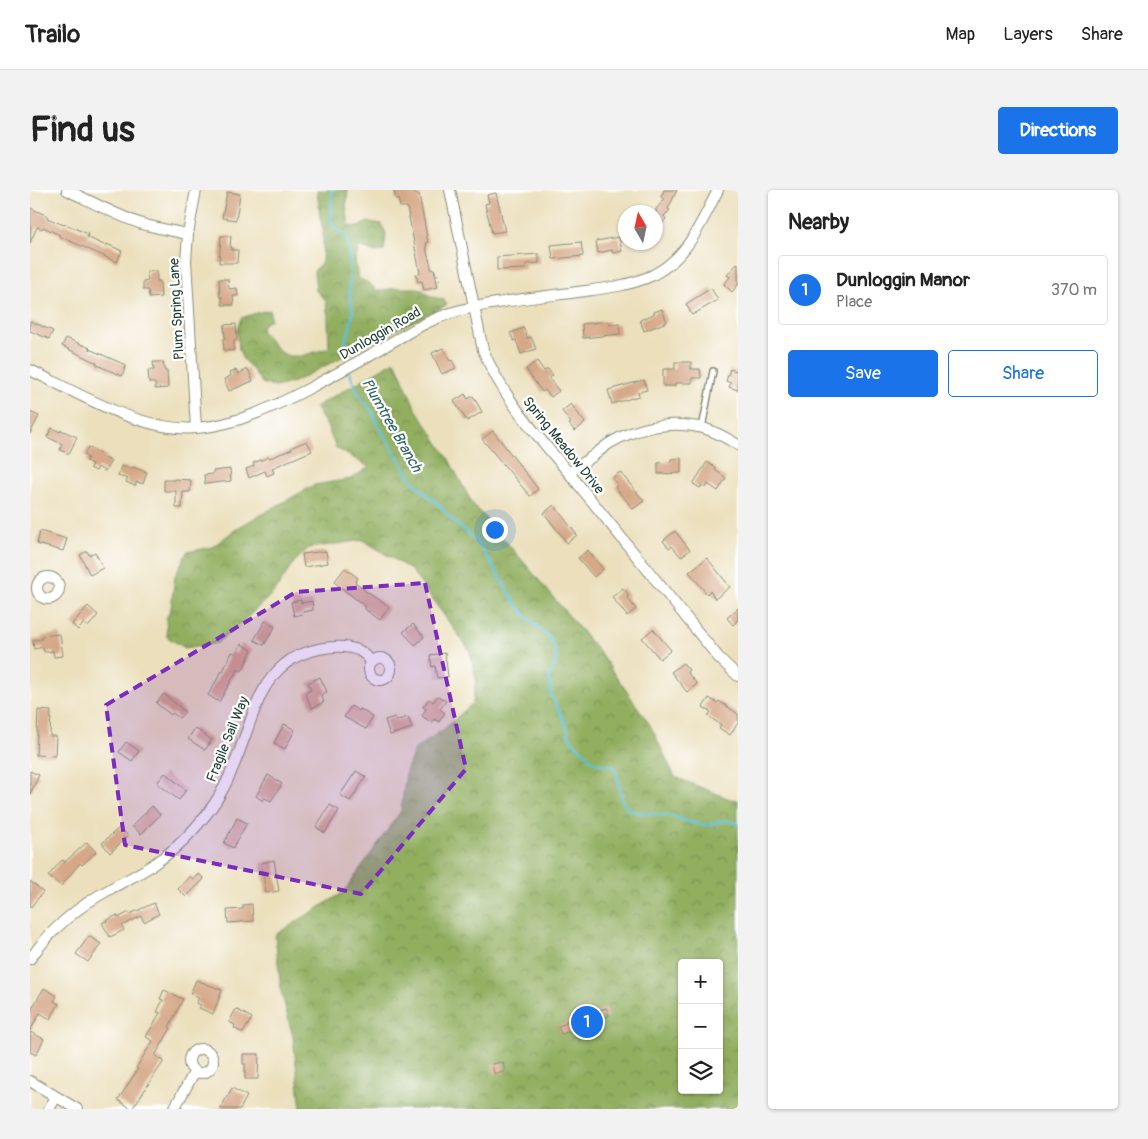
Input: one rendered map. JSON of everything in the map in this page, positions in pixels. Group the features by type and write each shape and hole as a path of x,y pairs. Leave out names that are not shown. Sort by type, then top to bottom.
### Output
{"street":[{"path":"67,190 140,223 188,234"},
{"name":"Plum Spring Lane","path":"196,190 188,234 186,261 196,428"},
{"name":"Spring Meadow Drive","path":"450,190 483,350 491,369 522,417 719,658 738,676"},
{"name":"Dunloggin Road","path":"30,370 107,407 137,419 174,428 218,425 254,414 285,401 342,371 430,320 452,312 522,299 609,288 633,283 653,275 673,262 686,248 695,235 718,190"},
{"path":"569,473 609,444 629,434 648,428 686,425 724,436 738,445"},
{"name":"Fragile Sail Way","path":"30,959 67,918 104,893 159,861 211,809 235,764 263,688 273,674 286,663 301,655 328,648 342,647 359,650 372,661"},
{"path":"174,1109 195,1071"},
{"path":"30,1080 77,1109"},
{"path":"49,1109 56,1097"}],"lane":[{"path":"701,428 713,371"}],"path":[{"path":"435,272 440,283"}],"highlighted area":[{"path":"425,583 466,769 361,894 125,845 106,705 296,592"}],"green space":[{"path":"317,190 348,190 346,206 349,226 358,227 368,222 382,224 386,234 384,251 373,252 359,246 355,261 358,278 367,282 378,291 396,288 419,288 432,297 443,299 447,305 294,382 275,387 262,383 242,358 237,330 241,318 270,310 270,320 261,326 262,332 280,352 289,356 301,356 329,348 326,301 316,291 314,271 322,262 323,246 323,230"},
{"path":"395,361 416,409 447,456 472,503 600,653 650,725 675,777 730,799 738,800 738,1109 301,1109 293,1037 281,991 275,935 344,892 401,811 406,772 415,749 444,729 473,703 476,679 470,651 411,570 363,540 309,548 294,562 275,591 217,643 185,648 167,637 166,619 171,608 175,576 187,552 212,547 239,527 314,485 351,479 369,467 336,448 327,426 315,407"}],"building":[{"path":"394,190 414,190 415,194 419,194 428,243 426,243 427,252 432,270 434,269 438,287 424,290 422,281 418,282 416,274 420,273 407,207 400,207"},
{"path":"664,190 677,190 668,209 670,210 664,216 666,219 663,222 663,205 660,205 665,199 661,197"},
{"path":"227,192 240,194 236,220 222,218"},
{"path":"496,193 505,231 492,233 485,204 489,203 487,195"},
{"path":"30,208 48,216 47,218 88,234 87,237 106,246 107,244 122,251 117,262 43,227 42,229 37,227 30,243"},
{"path":"221,236 231,236 231,250 238,250 237,263 219,263"},
{"path":"618,237 618,250 622,251 613,253 612,250 598,253 596,241"},
{"path":"581,242 583,256 553,259 551,245"},
{"path":"539,254 539,263 526,264 526,269 497,270 497,257"},
{"path":"738,263 738,285 732,292 724,284 730,277 727,275"},
{"path":"157,271 157,281 160,281 161,297 149,298 148,290 143,290 143,282 148,281 147,272"},
{"path":"219,279 228,279 229,289 237,288 238,296 233,296 234,305 222,305"},
{"path":"711,288 718,300 692,315 686,304"},
{"path":"662,309 667,322 644,331 640,320"},
{"path":"30,321 53,331 49,339 30,331"},
{"path":"609,321 609,325 619,324 620,334 583,338 582,324"},
{"path":"236,324 237,340 234,341 234,350 224,351 224,325"},
{"path":"524,328 527,338 531,337 536,349 521,354 516,340 514,341 510,333"},
{"path":"66,338 126,365 122,376 62,346"},
{"path":"443,348 456,368 442,374 432,353"},
{"path":"537,361 544,371 548,369 553,375 549,378 559,391 551,397 545,390 542,392 526,369"},
{"path":"153,362 163,362 165,371 167,371 168,388 155,389 155,383 149,383 148,370 154,370"},
{"path":"675,362 691,362 691,369 700,369 701,378 692,378 692,383 675,383 675,386 663,386 663,369 675,369"},
{"path":"738,367 738,390 729,387 731,383 726,381 730,369 736,371"},
{"path":"248,369 253,381 229,391 224,379 231,376 230,372 236,370 238,374"},
{"path":"644,380 647,390 638,392 639,396 612,404 608,390"},
{"path":"465,394 468,399 473,396 482,412 467,421 454,401"},
{"path":"571,404 585,423 575,431 562,411"},
{"path":"30,412 39,416 30,434"},
{"path":"52,428 77,437 69,454 60,450 62,444 47,437"},
{"path":"493,431 538,489 530,496 482,439"},
{"path":"307,441 312,451 272,468 274,473 267,476 265,471 249,478 246,469 254,466 253,463 270,458"},
{"path":"88,447 106,456 105,458 111,461 105,471 98,467 96,471 90,468 92,464 86,461 88,458 84,455"},
{"path":"681,458 681,473 658,474 658,463 671,462 671,459"},
{"path":"707,462 726,478 718,491 708,484 706,488 702,485 700,488 693,484"},
{"path":"121,466 147,472 143,484 137,482 135,486 126,482 128,479 118,476"},
{"path":"230,469 231,481 205,484 204,475 213,474 213,471"},
{"path":"620,472 644,501 633,509 615,487 618,485 612,478"},
{"path":"164,480 191,480 190,492 183,492 182,508 176,508 176,491 164,491"},
{"path":"554,505 577,535 567,543 544,513"},
{"path":"40,531 67,539 63,551 37,544"},
{"path":"675,531 690,550 681,557 672,546 669,548 663,541"},
{"path":"588,550 603,569 594,577 578,558"},
{"path":"87,551 89,555 95,552 103,568 90,575 80,555"},
{"path":"326,551 328,563 304,567 302,554"},
{"path":"707,558 730,587 715,599 710,591 707,594 689,572"},
{"path":"345,568 358,578 355,582 364,590 389,607 380,620 334,582"},
{"path":"623,588 636,609 627,616 612,597"},
{"path":"301,600 301,603 312,601 313,610 294,616 291,602"},
{"path":"88,606 98,615 88,627 84,623 78,630 72,624"},
{"path":"738,608 738,620 733,625 727,618"},
{"path":"265,621 275,627 264,645 254,640"},
{"path":"413,624 424,637 415,645 403,632"},
{"path":"653,629 671,650 660,659 642,638"},
{"path":"60,634 63,656 54,657 53,651 44,652 43,647 34,649 33,640 42,639 42,636"},
{"path":"241,644 252,650 242,671 238,669 219,702 208,695 232,652 236,654"},
{"path":"445,653 448,677 437,678 435,666 432,667 430,655"},
{"path":"683,663 689,670 687,672 697,684 687,692 671,672"},
{"path":"320,677 327,692 321,695 324,702 312,708 305,693 311,690 308,683"},
{"path":"164,694 185,712 179,718 173,713 171,715 156,703"},
{"path":"438,696 446,701 440,709 445,713 439,722 434,719 432,723 422,716 426,709 423,707 429,699 433,702"},
{"path":"709,698 717,703 719,701 738,714 738,723 730,735 719,728 721,725 708,716 711,712 703,707"},
{"path":"351,706 373,717 366,729 344,717"},
{"path":"38,710 51,711 50,736 56,736 55,756 36,755"},
{"path":"395,717 396,721 408,717 412,728 390,735 385,720"},
{"path":"284,724 295,730 285,749 274,743"},
{"path":"195,728 212,740 205,750 188,739"},
{"path":"126,742 139,751 132,761 119,752"},
{"path":"30,771 39,775 30,794"},
{"path":"356,771 366,777 350,801 340,795"},
{"path":"165,773 186,790 179,800 157,783"},
{"path":"268,775 282,784 271,801 265,798 263,801 256,796"},
{"path":"330,805 339,810 325,833 316,827"},
{"path":"152,806 160,815 141,834 132,826"},
{"path":"237,818 247,823 233,848 224,843"},
{"path":"120,827 128,836 110,853 102,843"},
{"path":"87,842 96,852 82,865 80,863 61,886 48,876 62,860 65,862"},
{"path":"274,860 279,891 266,893 261,863"},
{"path":"199,874 204,879 186,897 178,889 190,876 193,879"},
{"path":"30,881 43,892 30,908"},
{"path":"154,903 159,914 144,922 141,916 122,926 124,930 110,937 102,923 117,915 118,918"},
{"path":"252,904 253,921 228,923 227,910 243,909 243,905"},
{"path":"89,936 101,944 88,962 76,954"},
{"path":"196,980 222,990 213,1014 199,1008 201,1005 196,1003 199,998 190,994"},
{"path":"44,988 57,996 54,1001 59,1004 50,1019 40,1013 30,1031 30,1012"},
{"path":"164,990 183,999 169,1027 171,1028 155,1056 164,1061 132,1109 118,1100 153,1041 146,1037 160,1013 157,1012 163,1000 160,999"},
{"path":"606,1008 609,1016 600,1019 602,1027 583,1033 581,1028 561,1034 558,1026 567,1023 566,1021"},
{"path":"236,1009 252,1018 243,1033 234,1028 235,1025 229,1022"},
{"path":"30,1032 44,1039 36,1055 30,1052"},
{"path":"243,1054 259,1054 258,1079 245,1079"},
{"path":"503,1062 505,1072 494,1074 492,1064"},
{"path":"232,1088 247,1096 240,1109 220,1109"}],"waterway":[{"name":"Plumtree Branch","path":"332,190 331,221 336,229 346,236 349,246 349,290 353,312 344,346 348,364"},
{"name":"Plumtree Branch","path":"349,369 360,396 372,411 378,425 413,482 469,534 483,550 516,604 550,638 555,649 556,658 549,676 551,694 566,725 568,734 573,742 592,761 612,766 616,770 625,806 631,811 671,816 692,823 710,825 728,821 738,824"}],"place":[{"name":"Dunloggin Manor","path":"587,1022"}]}
